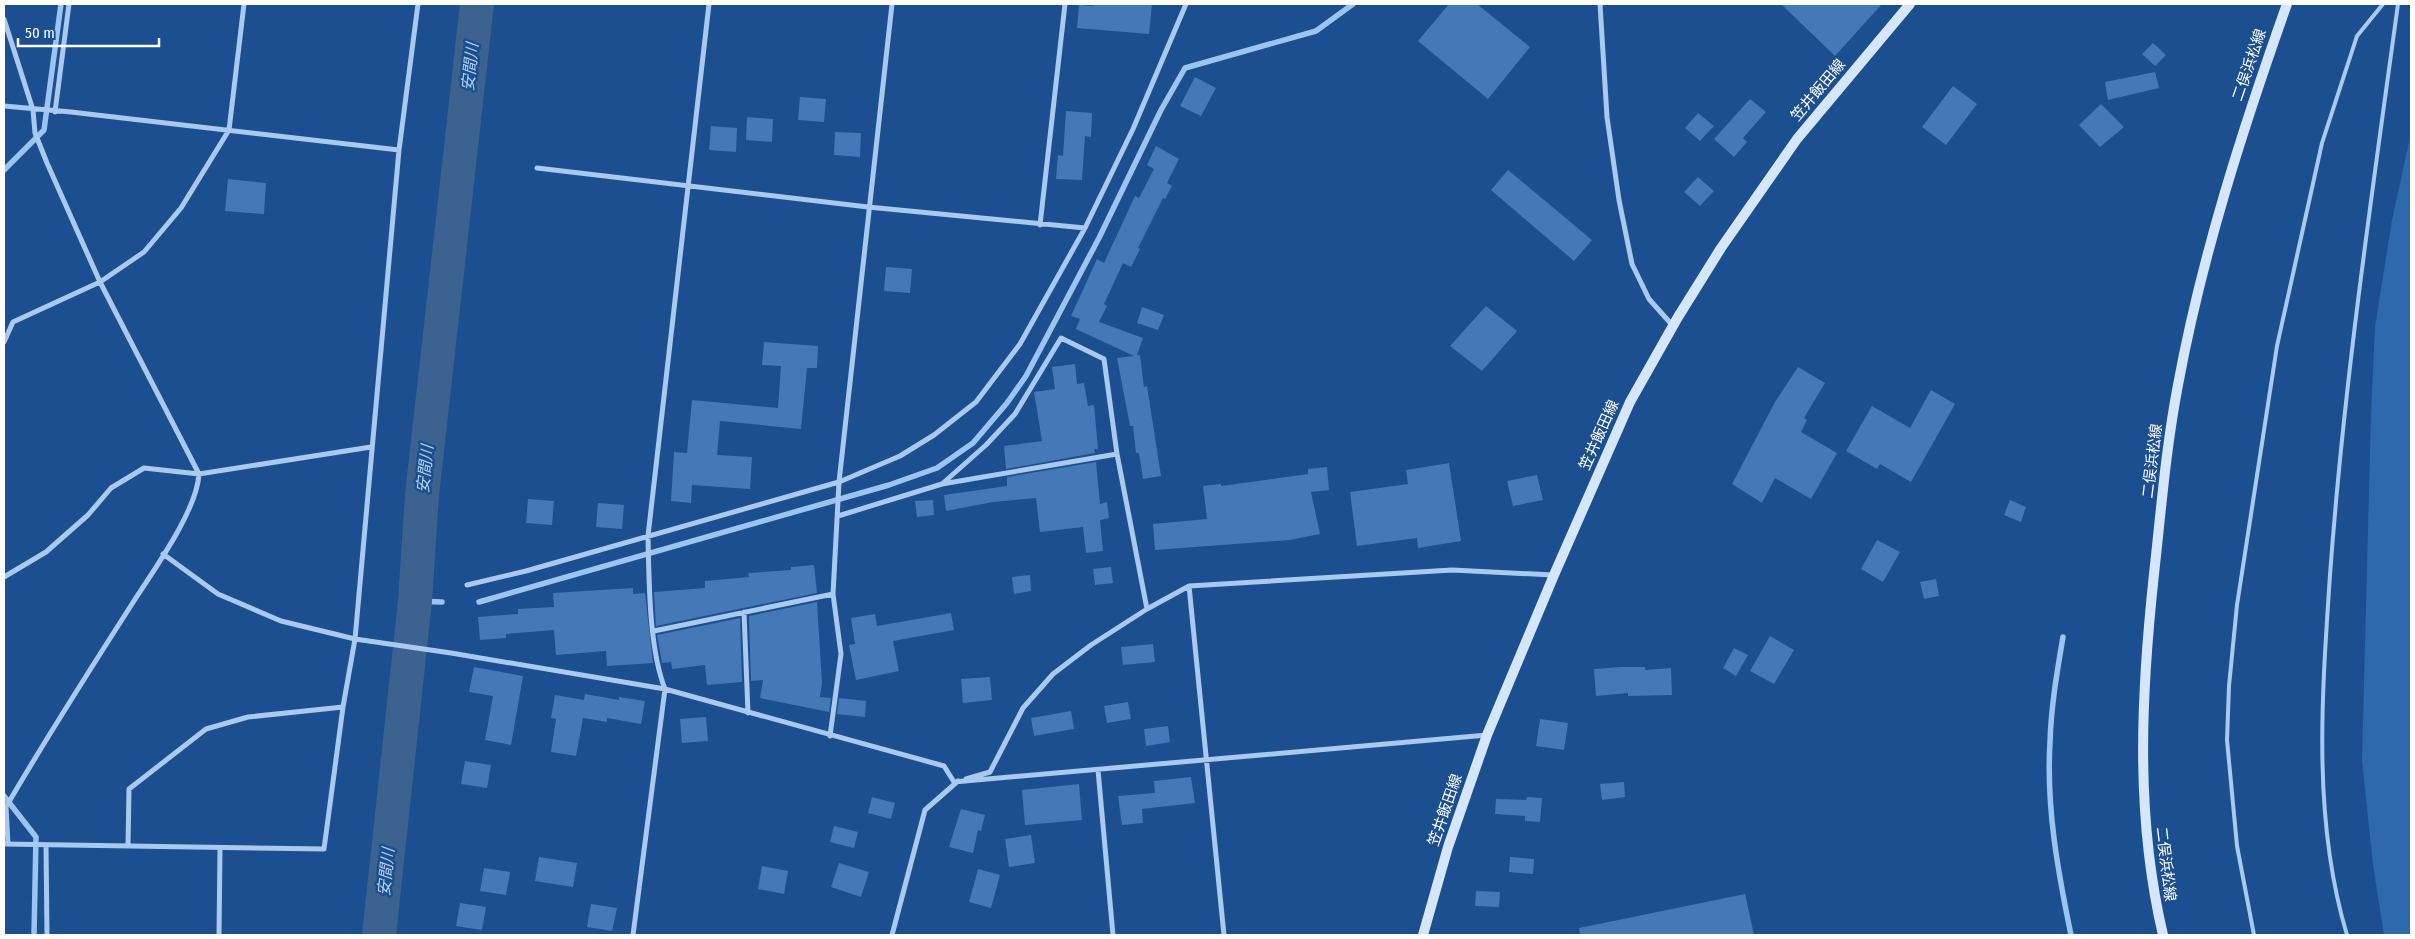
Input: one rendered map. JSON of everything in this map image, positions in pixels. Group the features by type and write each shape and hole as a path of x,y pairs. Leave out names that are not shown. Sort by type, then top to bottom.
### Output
{"main road":[{"name":"笠井飯田線","path":"1424,935 1448,846 1487,735 1554,575 1630,402 1673,326 1721,248 1797,139 1910,4"},
{"name":"二俣浜松線","path":"2163,935 2154,896 2143,793 2143,774 2144,667 2166,460 2178,384 2203,272 2248,114 2287,4"}],"street":[{"path":"55,112 69,4"},
{"path":"4,342 13,322 100,282 144,252 181,208 228,130 244,4"},
{"path":"4,19 34,110 35,133 47,163 100,282 199,474 198,487 191,505 163,554 12,795 6,807 6,844 220,850 324,849 343,707 355,639 399,150 418,4"},
{"path":"633,935 665,689 658,672 648,568 648,539 709,4"},
{"path":"830,736 841,654 833,594 839,485 868,207 892,4"},
{"path":"1040,225 1065,4"},
{"path":"467,585 648,539 839,485 900,456 934,435 976,402 1020,344 1085,228 1133,129 1186,4"},
{"path":"1600,4 1608,117 1619,200 1632,264 1649,299 1673,326"},
{"path":"4,106 399,150"},
{"path":"537,168 868,207 1085,228"},
{"path":"942,484 986,445 1015,414 1061,338 1104,359 1117,454 1147,609"},
{"path":"4,577 46,552 88,515 111,488 144,468 199,474 371,447"},
{"path":"838,515 942,484 1117,454"},
{"path":"163,554 218,594 281,621 355,639 665,689 944,766 954,782"},
{"path":"892,935 926,810 954,782 990,772 1023,708 1053,674 1091,645 1147,609 1189,586 1452,570 1554,575"},
{"path":"1189,586 1224,935"},
{"path":"654,631 833,594"},
{"path":"744,612 748,712"},
{"path":"128,846 129,789 206,729 248,717 343,707"},
{"path":"954,782 1487,735"},
{"path":"1098,770 1113,935"},
{"path":"44,846 47,935"},
{"path":"219,935 220,850"}],"lane":[{"path":"2254,935 2237,846 2227,740 2229,686 2237,605 2277,346 2322,143 2357,36 2383,4"},
{"path":"2347,935 2338,904 2324,819 2324,668 2341,433 2398,4"}],"shaded area":[{"path":"2411,133 2411,935 2384,935 2373,865 2362,760 2371,414 2375,327 2392,220"}],"building":[{"path":"1093,4 1152,4 1149,34 1077,28 1079,5 1093,6"},
{"path":"1449,4 1477,4 1530,47 1488,99 1418,41"},
{"path":"1781,4 1882,4 1835,56"},
{"path":"2153,43 2166,55 2155,66 2142,54"},
{"path":"2155,72 2159,88 2108,100 2105,82"},
{"path":"1195,77 1216,88 1201,116 1180,106"},
{"path":"1953,86 1977,104 1946,145 1922,127"},
{"path":"800,97 826,99 824,122 798,120"},
{"path":"1750,99 1766,112 1743,138 1747,142 1734,157 1714,139"},
{"path":"2101,104 2124,127 2100,147 2079,125"},
{"path":"1066,111 1092,113 1091,137 1085,136 1082,180 1056,179 1058,155 1063,156"},
{"path":"1698,113 1714,126 1700,141 1685,128"},
{"path":"747,117 773,119 772,142 746,140"},
{"path":"711,126 737,128 736,152 709,150"},
{"path":"835,132 861,133 860,157 834,155"},
{"path":"1156,146 1179,159 1167,183 1172,186 1165,199 1163,198 1138,248 1140,249 1131,267 1123,263 1104,304 1107,306 1099,322 1143,338 1137,355 1140,355 1144,387 1147,386 1161,476 1143,479 1139,453 1136,453 1133,426 1130,426 1117,358 1134,356 1076,329 1080,319 1071,316 1097,259 1104,263 1135,196 1139,198 1154,169 1147,165"},
{"path":"1508,170 1592,240 1574,261 1491,190"},
{"path":"1698,177 1714,191 1700,206 1684,192"},
{"path":"228,179 266,183 264,214 225,211"},
{"path":"886,267 912,269 910,293 884,291"},
{"path":"1486,306 1517,331 1482,371 1450,346"},
{"path":"1142,307 1164,315 1158,330 1137,323"},
{"path":"764,342 818,346 817,368 807,368 801,429 720,421 717,455 752,457 750,489 692,485 691,503 671,501 674,452 687,453 692,400 778,408 781,366 762,365"},
{"path":"1075,364 1077,384 1084,383 1088,406 1094,405 1098,449 1094,449 1095,453 1006,469 1004,446 1042,441 1034,392 1055,389 1052,367"},
{"path":"1798,367 1825,383 1804,418 1807,420 1801,432 1837,453 1811,499 1775,478 1762,503 1732,484 1775,402"},
{"path":"1931,390 1955,404 1911,482 1880,464 1877,469 1846,451 1872,406 1910,428"},
{"path":"1096,462 1100,504 1107,502 1109,518 1100,520 1103,551 1086,553 1083,527 1040,532 1036,498 993,502 946,511 944,495 1007,486 1007,477"},
{"path":"1449,463 1461,541 1418,548 1417,538 1357,546 1350,492 1408,484 1406,470"},
{"path":"1327,467 1329,490 1311,492 1320,534 1290,540 1155,550 1153,524 1207,519 1203,486 1221,484 1221,486 1308,474 1308,469"},
{"path":"1537,475 1543,500 1513,506 1507,481"},
{"path":"528,499 554,501 552,525 526,523"},
{"path":"933,500 934,515 917,517 915,501"},
{"path":"2010,500 2026,507 2021,522 2004,515"},
{"path":"598,503 624,505 622,529 596,527"},
{"path":"1877,540 1900,552 1883,582 1861,569"},
{"path":"814,565 817,593 656,626 654,592 705,588 705,581 749,577 748,573 791,570 791,567"},
{"path":"1111,567 1113,583 1095,585 1093,569"},
{"path":"1030,575 1031,591 1014,594 1012,577"},
{"path":"1936,579 1939,596 1924,599 1920,582"},
{"path":"633,588 633,594 645,593 653,663 607,666 606,651 556,655 554,630 506,634 506,638 480,640 478,617 518,614 518,609 554,607 553,593"},
{"path":"817,602 822,683 820,697 831,698 829,712 760,698 763,680 751,681 749,616"},
{"path":"951,613 954,630 893,641 899,671 856,680 849,645 855,644 851,618 875,614 877,626"},
{"path":"740,618 742,682 707,685 705,665 672,669 671,662 662,663 657,635"},
{"path":"1770,636 1794,650 1774,684 1750,671"},
{"path":"1153,644 1155,662 1123,665 1121,647"},
{"path":"1734,648 1748,655 1736,676 1723,668"},
{"path":"474,667 523,676 511,745 485,740 493,696 469,692"},
{"path":"1645,667 1645,670 1671,668 1672,695 1628,696 1628,693 1596,696 1594,669"},
{"path":"990,677 992,700 963,703 961,679"},
{"path":"585,694 619,700 619,697 645,701 641,724 607,718 607,722 583,718 576,756 551,752 556,719 551,718 555,695 584,700"},
{"path":"839,698 866,701 865,717 837,714"},
{"path":"1128,702 1131,719 1107,723 1104,706"},
{"path":"1071,711 1074,729 1034,736 1031,718"},
{"path":"706,717 708,741 682,743 680,719"},
{"path":"1540,719 1568,723 1564,750 1536,746"},
{"path":"1168,726 1170,742 1146,746 1144,729"},
{"path":"465,761 491,765 487,788 461,784"},
{"path":"1191,777 1195,803 1142,809 1143,823 1122,825 1118,796 1155,793 1154,781"},
{"path":"1624,782 1625,797 1602,800 1600,784"},
{"path":"1079,784 1082,820 1025,825 1022,790"},
{"path":"872,797 895,803 891,819 868,813"},
{"path":"1527,797 1542,798 1540,822 1525,821 1525,816 1495,814 1496,799 1526,800"},
{"path":"961,809 985,815 981,831 978,830 973,853 949,847"},
{"path":"834,826 858,832 854,848 830,842"},
{"path":"1031,835 1035,863 1009,867 1005,839"},
{"path":"539,857 577,863 573,887 535,881"},
{"path":"1510,857 1534,859 1533,874 1509,872"},
{"path":"839,863 869,872 861,897 831,887"},
{"path":"762,866 788,871 784,894 758,889"},
{"path":"484,868 510,872 506,895 480,891"},
{"path":"978,869 1000,875 991,908 969,902"},
{"path":"1476,891 1500,892 1499,907 1475,906"},
{"path":"1745,894 1754,935 1580,935 1579,928"},
{"path":"460,903 486,907 482,930 456,926"},
{"path":"591,904 617,908 612,931 587,927"}],"waterway":[{"path":"4,170 44,130 61,4"},
{"name":"安間川","path":"379,935 415,601 422,495 477,4"},
{"path":"479,602 889,485 937,468 973,443 1007,403 1026,376 1099,238 1161,110 1185,68 1316,31 1353,4"},
{"path":"415,601 442,602"},
{"path":"2063,637 2052,716 2049,766 2054,839 2071,935"},
{"path":"4,796 36,837 34,935"}]}
